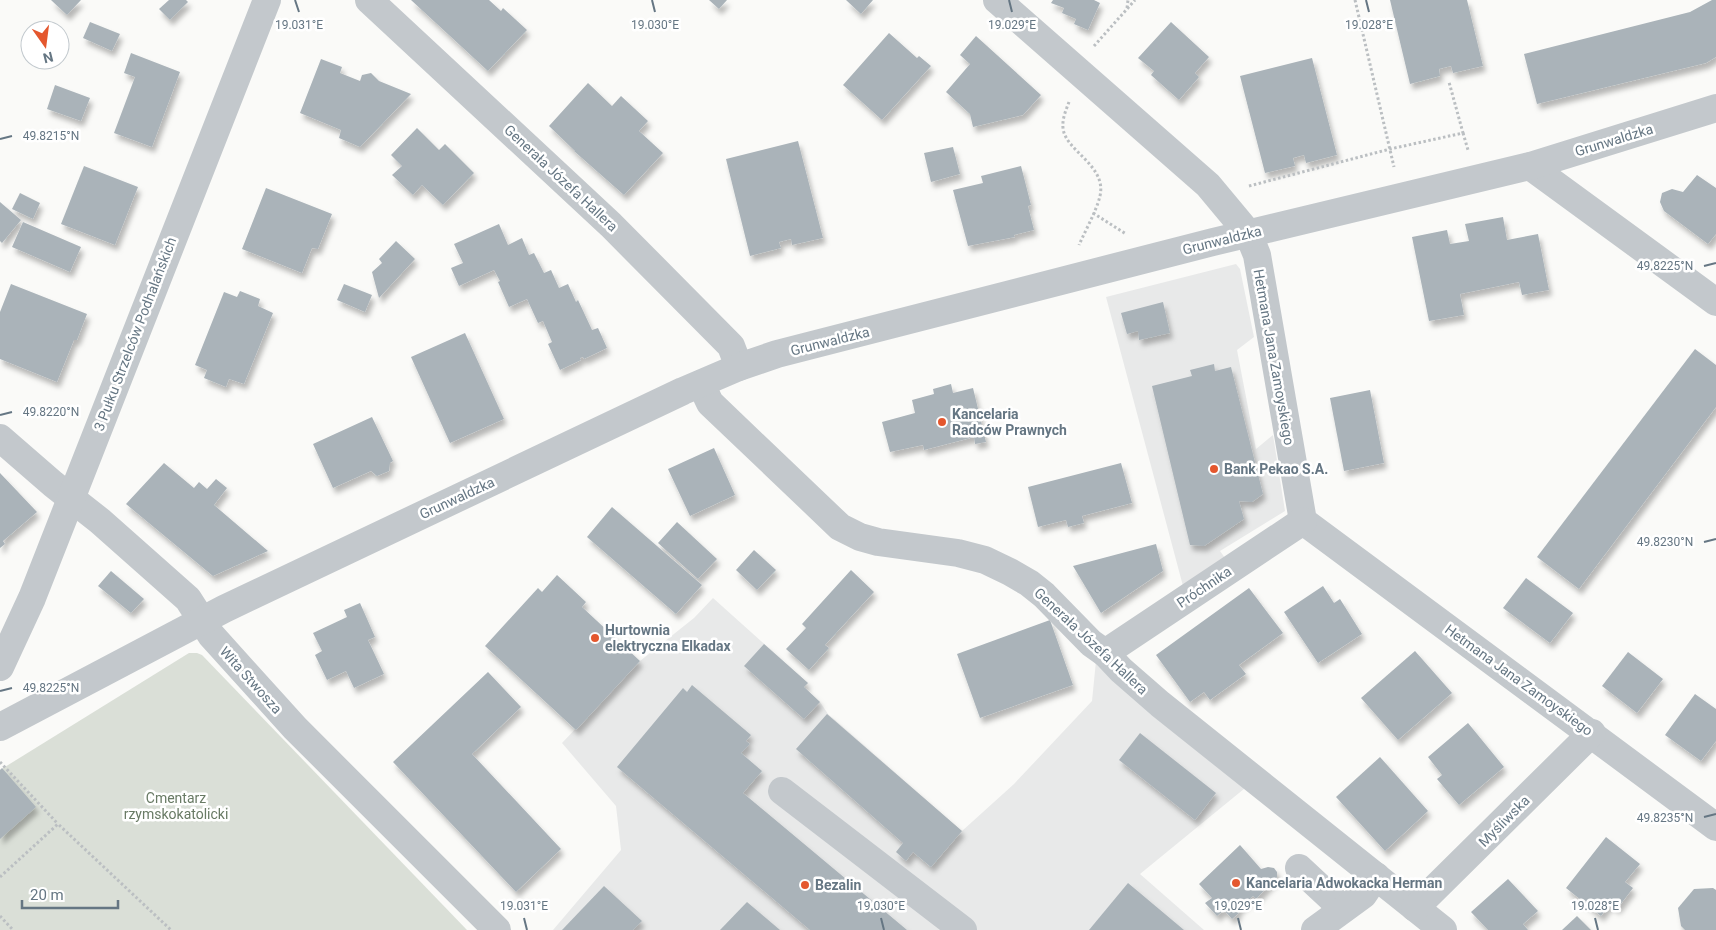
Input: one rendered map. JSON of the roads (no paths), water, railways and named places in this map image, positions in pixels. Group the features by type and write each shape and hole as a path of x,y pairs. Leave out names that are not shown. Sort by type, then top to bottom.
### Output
{"street":[{"name":"3 Pułku Strzelców Podhalańskich","path":"0,667 32,598 267,0"},
{"name":"Generała Józefa Hallera","path":"369,0 611,225 731,346 739,367"},
{"name":"Hetmana Jana Zamoyskiego","path":"997,0 1084,61 1208,185 1248,233 1258,261 1303,521 1592,733 1716,827"},
{"name":"Grunwaldzka","path":"0,727 202,620 739,367 777,354 1248,233 1530,166 1716,108"},
{"path":"1530,166 1716,302"},
{"name":"Generała Józefa Hallera","path":"700,384 710,403 840,527 860,538 958,553 986,560 1029,584 1044,595 1091,643 1160,704 1443,930"},
{"name":"Wita Stwosza","path":"0,438 100,521 182,593 191,602 210,635 296,728 497,930"},
{"name":"Próchnika","path":"1105,654 1303,521"},
{"name":"Myśliwska","path":"1415,908 1592,733"},
{"path":"782,791 963,930"},
{"path":"1299,868 1343,909"},
{"path":"1315,930 1362,895 1376,876"}],"place":[{"name":"Kancelaria Radców Prawnych","path":"942,422"},
{"name":"Bank Pekao S.A.","path":"1214,469"},
{"name":"Hurtownia elektryczna Elkadax","path":"595,638"},
{"name":"Kancelaria Adwokacka Herman","path":"1236,883"},
{"name":"Bezalin","path":"805,885"}],"park label":[{"name":"Cmentarz rzymskokatolicki","path":"176,806"}]}
